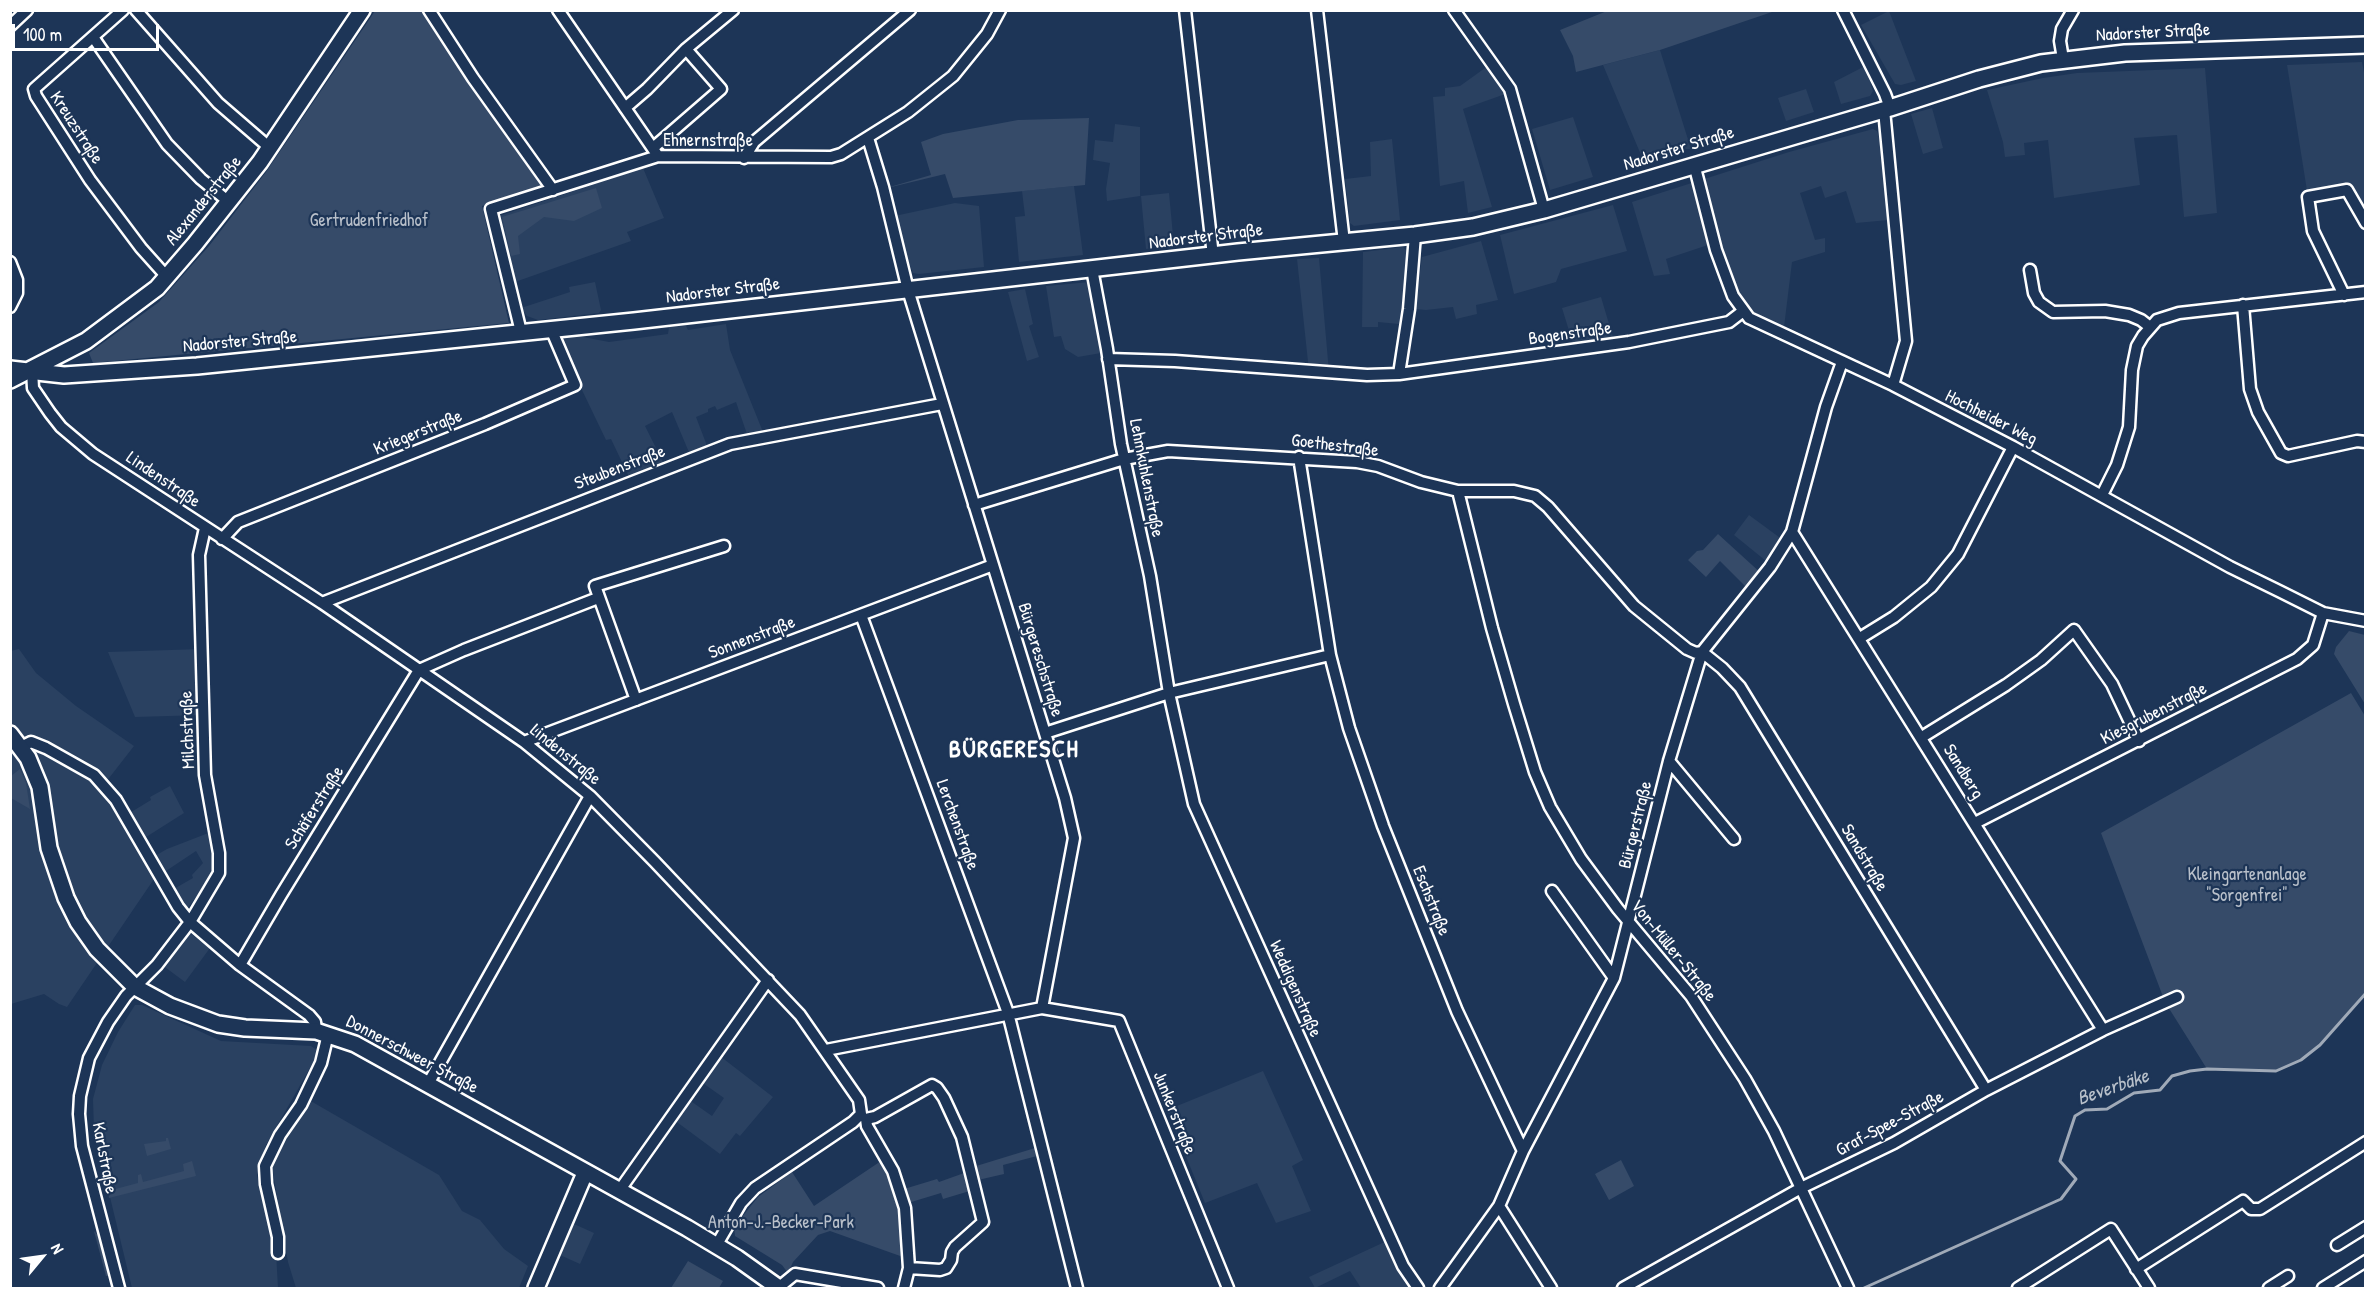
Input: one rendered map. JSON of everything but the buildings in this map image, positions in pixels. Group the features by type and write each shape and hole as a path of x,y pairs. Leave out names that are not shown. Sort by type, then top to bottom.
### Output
{"street":[{"path":"10,26 27,10"},
{"name":"Kreuzstraße","path":"123,10 34,89 36,96 90,180 163,273"},
{"path":"136,10 218,103 270,148"},
{"name":"Alexanderstraße","path":"10,380 104,329 142,300 163,273 229,202 270,148 362,10"},
{"path":"429,10 473,78 553,190"},
{"path":"558,10 656,152 721,88 686,49"},
{"path":"625,108 686,49 734,10"},
{"path":"744,158 754,142 910,10"},
{"name":"Ehnernstraße","path":"521,332 491,209 553,190 656,152 744,158 831,157 841,154 908,112 953,76 983,41 1000,10"},
{"path":"1185,10 1213,256"},
{"path":"1317,10 1344,242"},
{"path":"1454,10 1510,89 1544,210"},
{"path":"1843,10 1885,94 1906,341 1893,385"},
{"path":"2063,59 2060,41 2062,30 2073,10"},
{"path":"93,37 167,144 201,179 229,202"},
{"name":"Nadorster Straße","path":"10,369 64,375 197,366 1415,235 1473,227 1544,210 1887,109 1979,79 2063,59 2125,53 2366,45"},
{"name":"Bürgereschstraße","path":"868,138 908,290 1065,798 1074,838 1042,1008"},
{"path":"1694,164 1716,250 1733,296 1742,312"},
{"path":"2344,295 2313,231 2307,197 2347,190 2366,223"},
{"path":"1399,374 1409,309 1415,235"},
{"path":"10,262 16,272 18,287 10,307"},
{"name":"Lehmkuhlenstraße","path":"1092,269 1124,459 1150,576 1168,693"},
{"path":"2030,270 2034,293 2039,302 2053,312 2105,311 2129,315 2150,327"},
{"path":"2102,495 2117,465 2129,427 2132,367 2137,346 2150,327 2163,317 2243,305 2366,292"},
{"path":"2243,305 2250,389 2258,412 2281,453 2288,456 2357,441 2366,442"},
{"name":"Hochheider Weg","path":"1742,312 1770,330 1893,385 2013,447 2230,567 2323,613 2366,621"},
{"name":"Bogenstraße","path":"1108,359 1175,361 1367,375 1399,374 1629,342 1729,322 1742,312"},
{"name":"Kriegerstraße","path":"222,539 238,522 485,424 575,385 551,329"},
{"name":"Bürgerstraße","path":"1440,1288 1499,1206 1523,1151 1614,978 1669,761 1702,652 1770,567 1792,532 1826,407 1842,362"},
{"name":"Lindenstraße","path":"32,370 33,388 66,431 93,454 322,603 524,742 590,796 768,980 800,1014 859,1100 867,1126 899,1186 907,1223 909,1268 904,1288"},
{"name":"Steubenstraße","path":"322,603 729,444 942,404"},
{"path":"1860,638 1894,617 1931,587 1958,554 2013,447"},
{"name":"Goethestraße","path":"974,505 1124,459 1168,451 1348,460 1378,465 1421,482 1458,491 1514,491 1535,496 1548,507 1634,606 1686,649 1696,653 1702,652"},
{"name":"Eschstraße","path":"1299,457 1330,655 1349,728 1383,826 1457,1011 1523,1151"},
{"name":"Von-Müller-Straße","path":"1458,491 1492,628 1535,772 1550,807 1570,842 1605,892 1670,969 1709,1022 1753,1094 1848,1288"},
{"name":"Milchstraße","path":"190,922 219,873 220,863 205,775 199,555 205,528"},
{"name":"Sandberg","path":"1792,532 2103,1030"},
{"path":"636,700 595,586 724,546"},
{"name":"Sonnenstraße","path":"524,742 993,565"},
{"path":"419,670 598,598"},
{"name":"Kiesgrubenstraße","path":"1975,823 2139,741 2308,651 2313,645 2323,613"},
{"name":"Lerchenstraße","path":"861,615 1008,1013 1077,1288"},
{"path":"1922,737 2006,685 2041,660 2073,630 2112,684 2139,741"},
{"name":"Sandstraße","path":"1702,652 1740,687 1986,1090"},
{"path":"1045,733 1168,693 1330,655"},
{"name":"Schäferstraße","path":"240,965 419,670"},
{"name":"Weddigenstraße","path":"1168,693 1194,804 1403,1266 1418,1288"},
{"path":"10,734 21,747 40,787 51,855 66,898 78,922 97,949 135,987 170,1006 218,1024 244,1028 322,1032 321,1063 301,1105 280,1135 265,1166 266,1184 278,1237 278,1252"},
{"name":"Donnerschweer Straße","path":"21,747 31,742 46,748 94,776 116,800 177,907 190,922 240,965 309,1015 322,1032 355,1044 619,1191 716,1246 778,1288"},
{"path":"1669,761 1734,839"},
{"path":"428,1084 590,796"},
{"path":"1552,891 1614,978"},
{"name":"Karlstraße","path":"119,1288 82,1146 79,1105 84,1076 93,1049 108,1022 190,922"},
{"path":"619,1191 768,980"},
{"name":"Graf-Spee-Straße","path":"1623,1288 1801,1188 1894,1143 1986,1090 2103,1030 2177,997"},
{"path":"826,1050 1042,1008"},
{"name":"Junkerstraße","path":"1042,1008 1119,1021 1228,1288"},
{"path":"716,1246 741,1203 755,1188 853,1122 864,1117 875,1117 932,1085 938,1088 944,1098 962,1137 983,1221 955,1247 951,1260 945,1268 940,1270 909,1268"},
{"path":"2136,1269 2243,1201 2250,1209 2260,1209 2366,1142"},
{"path":"536,1288 585,1173"},
{"path":"1499,1206 1551,1288"},
{"path":"2337,1245 2366,1227"},
{"path":"2024,1287 2111,1229 2148,1288"},
{"path":"2322,1288 2366,1261"},
{"path":"778,1288 795,1274 878,1288"},
{"path":"2269,1288 2288,1276"}],"shaded area":[{"path":"1889,11 1916,81 1901,85 1895,84 1861,25"},
{"path":"1660,50 1691,149 1683,149 1644,162 1603,65"},
{"path":"2362,62 2366,83 2365,223 2347,190 2308,197 2287,65"},
{"path":"1492,63 1511,92 1463,109 1492,207 1468,213 1464,181 1440,186 1433,97 1445,96 1445,88 1460,86"},
{"path":"1865,66 1873,91 1870,96 1841,104 1834,82"},
{"path":"2205,68 2217,213 2184,217 2177,135 2134,138 2140,185 2054,198 2048,140 2024,143 2025,155 2005,157 2003,142 1987,90 2077,73"},
{"path":"1806,89 1814,112 1786,121 1778,98"},
{"path":"1932,108 1943,148 1923,154 1911,114"},
{"path":"1573,117 1593,177 1550,190 1532,129"},
{"path":"1115,124 1140,127 1140,196 1107,201 1106,189 1110,163 1093,160 1095,140 1113,142"},
{"path":"1873,129 1877,131 1881,142 1889,220 1856,223 1846,191 1825,198 1821,186 1800,193 1815,240 1825,238 1825,252 1792,262 1784,327 1764,319 1744,305 1735,290 1720,241 1666,259 1670,274 1654,276 1632,202 1789,152"},
{"path":"1392,139 1400,220 1354,226 1350,223 1345,179 1371,176 1370,142"},
{"path":"643,168 664,218 627,232 631,241 515,282 499,216"},
{"path":"1074,186 1083,255 1019,262 1015,217 1025,216 1022,191"},
{"path":"1169,193 1174,246 1146,249 1141,196"},
{"path":"955,203 979,206 984,267 913,273 890,217"},
{"path":"1613,205 1627,251 1561,269 1556,282 1514,294 1500,235"},
{"path":"1481,241 1498,300 1476,305 1477,314 1456,319 1453,307 1415,309 1422,257"},
{"path":"1403,247 1409,253 1399,324 1378,322 1378,327 1362,327 1363,252"},
{"path":"1319,258 1329,372 1309,371 1297,259"},
{"path":"595,282 601,310 599,313 538,320 527,316 521,308 570,292 569,287"},
{"path":"1090,282 1101,353 1078,357 1065,349 1061,336 1054,337 1046,286"},
{"path":"1025,289 1033,324 1029,326 1039,357 1027,361 1008,292"},
{"path":"1601,297 1615,344 1575,350 1562,308"},
{"path":"726,324 730,350 765,437 749,440 736,402 717,410 715,406 696,417 709,451 691,457 672,412 645,426 666,468 631,481 611,439 606,440 557,338 578,336 609,342 668,334 669,327 686,326 688,330"},
{"path":"1749,515 1783,540 1766,561 1734,535"},
{"path":"19,649 36,673 76,706 134,746 106,782 128,814 151,800 150,797 170,786 184,813 143,839 153,857 167,849 211,832 213,841 215,872 186,910 172,890 193,878 192,875 203,863 196,851 154,879 67,1007 44,994 11,1004 10,651"},
{"path":"202,649 203,715 135,717 108,652"},
{"path":"187,931 210,948 185,982 162,965"},
{"path":"135,1005 142,1005 221,1041 311,1046 317,1050 314,1061 266,1145 257,1175 276,1252 278,1288 132,1288 94,1131 93,1099 102,1065 118,1032"},
{"path":"716,1053 773,1097 740,1136 736,1133 720,1154 670,1117 685,1097 712,1116 724,1098 697,1079"},
{"path":"1263,1071 1303,1160 1292,1166 1311,1211 1276,1223 1257,1183 1205,1203 1167,1110"},
{"path":"309,1100 439,1175 462,1211 480,1220 504,1249 528,1266 519,1288 296,1288 288,1262 272,1166"},
{"path":"574,1224 594,1233 580,1264 560,1255"},
{"path":"1391,1239 1418,1288 1361,1288 1350,1271 1315,1288 1309,1277"}],"green space":[{"name":"Gertrudenfriedhof","path":"375,11 423,11 468,81 542,187 482,206 509,323 93,363 89,353 159,302 209,246 266,172"},
{"path":"1607,11 1771,11 1660,50 1576,72 1573,56 1560,30"},
{"path":"1089,118 1085,185 953,198 945,174 883,189 931,175 921,142 943,134 1018,120"},
{"path":"596,188 602,208 574,221 544,217 518,236 520,254 511,256 502,217"},
{"path":"1718,534 1763,575 1750,591 1720,561 1706,577 1688,560 1697,551 1703,550"},
{"path":"2349,631 2365,635 2365,704 2334,654 2336,647"},
{"name":"Kleingartenanlage \"Sorgenfrei\"","path":"2351,693 2365,716 2365,992 2320,1045 2303,1059 2276,1071 2207,1069 2165,1002 2101,833"},
{"path":"20,769 26,783 30,809 11,798 11,776"},
{"path":"168,1138 171,1149 147,1156 144,1144 166,1141"},
{"path":"1035,1148 1037,1156 1003,1165 1004,1174 978,1180 973,1167"},
{"path":"1621,1160 1634,1186 1609,1200 1595,1174"},
{"path":"192,1161 196,1176 109,1198 108,1191 138,1183 138,1175 141,1174 143,1182 184,1171 183,1164"},
{"name":"Anton-J.-Becker-Park","path":"881,1161 895,1196 899,1195 903,1257 830,1231 818,1235 793,1262 788,1273 782,1265 735,1236 734,1227 758,1197 792,1172 814,1206"},
{"path":"967,1172 973,1190 943,1199 941,1193 908,1203 904,1189 937,1179 939,1182"},
{"path":"94,1231 98,1235 109,1276 106,1276"},
{"path":"688,1261 723,1281 719,1288 671,1288"}],"waterway":[{"name":"Beverbäke","path":"1864,1288 2061,1199 2076,1179 2060,1161 2075,1116 2085,1110 2107,1109 2134,1093 2160,1090 2172,1076 2190,1071 2207,1069 2276,1071 2301,1060 2320,1045 2366,993"}],"district":[{"name":"BÜRGERESCH","path":"1014,751"}]}
